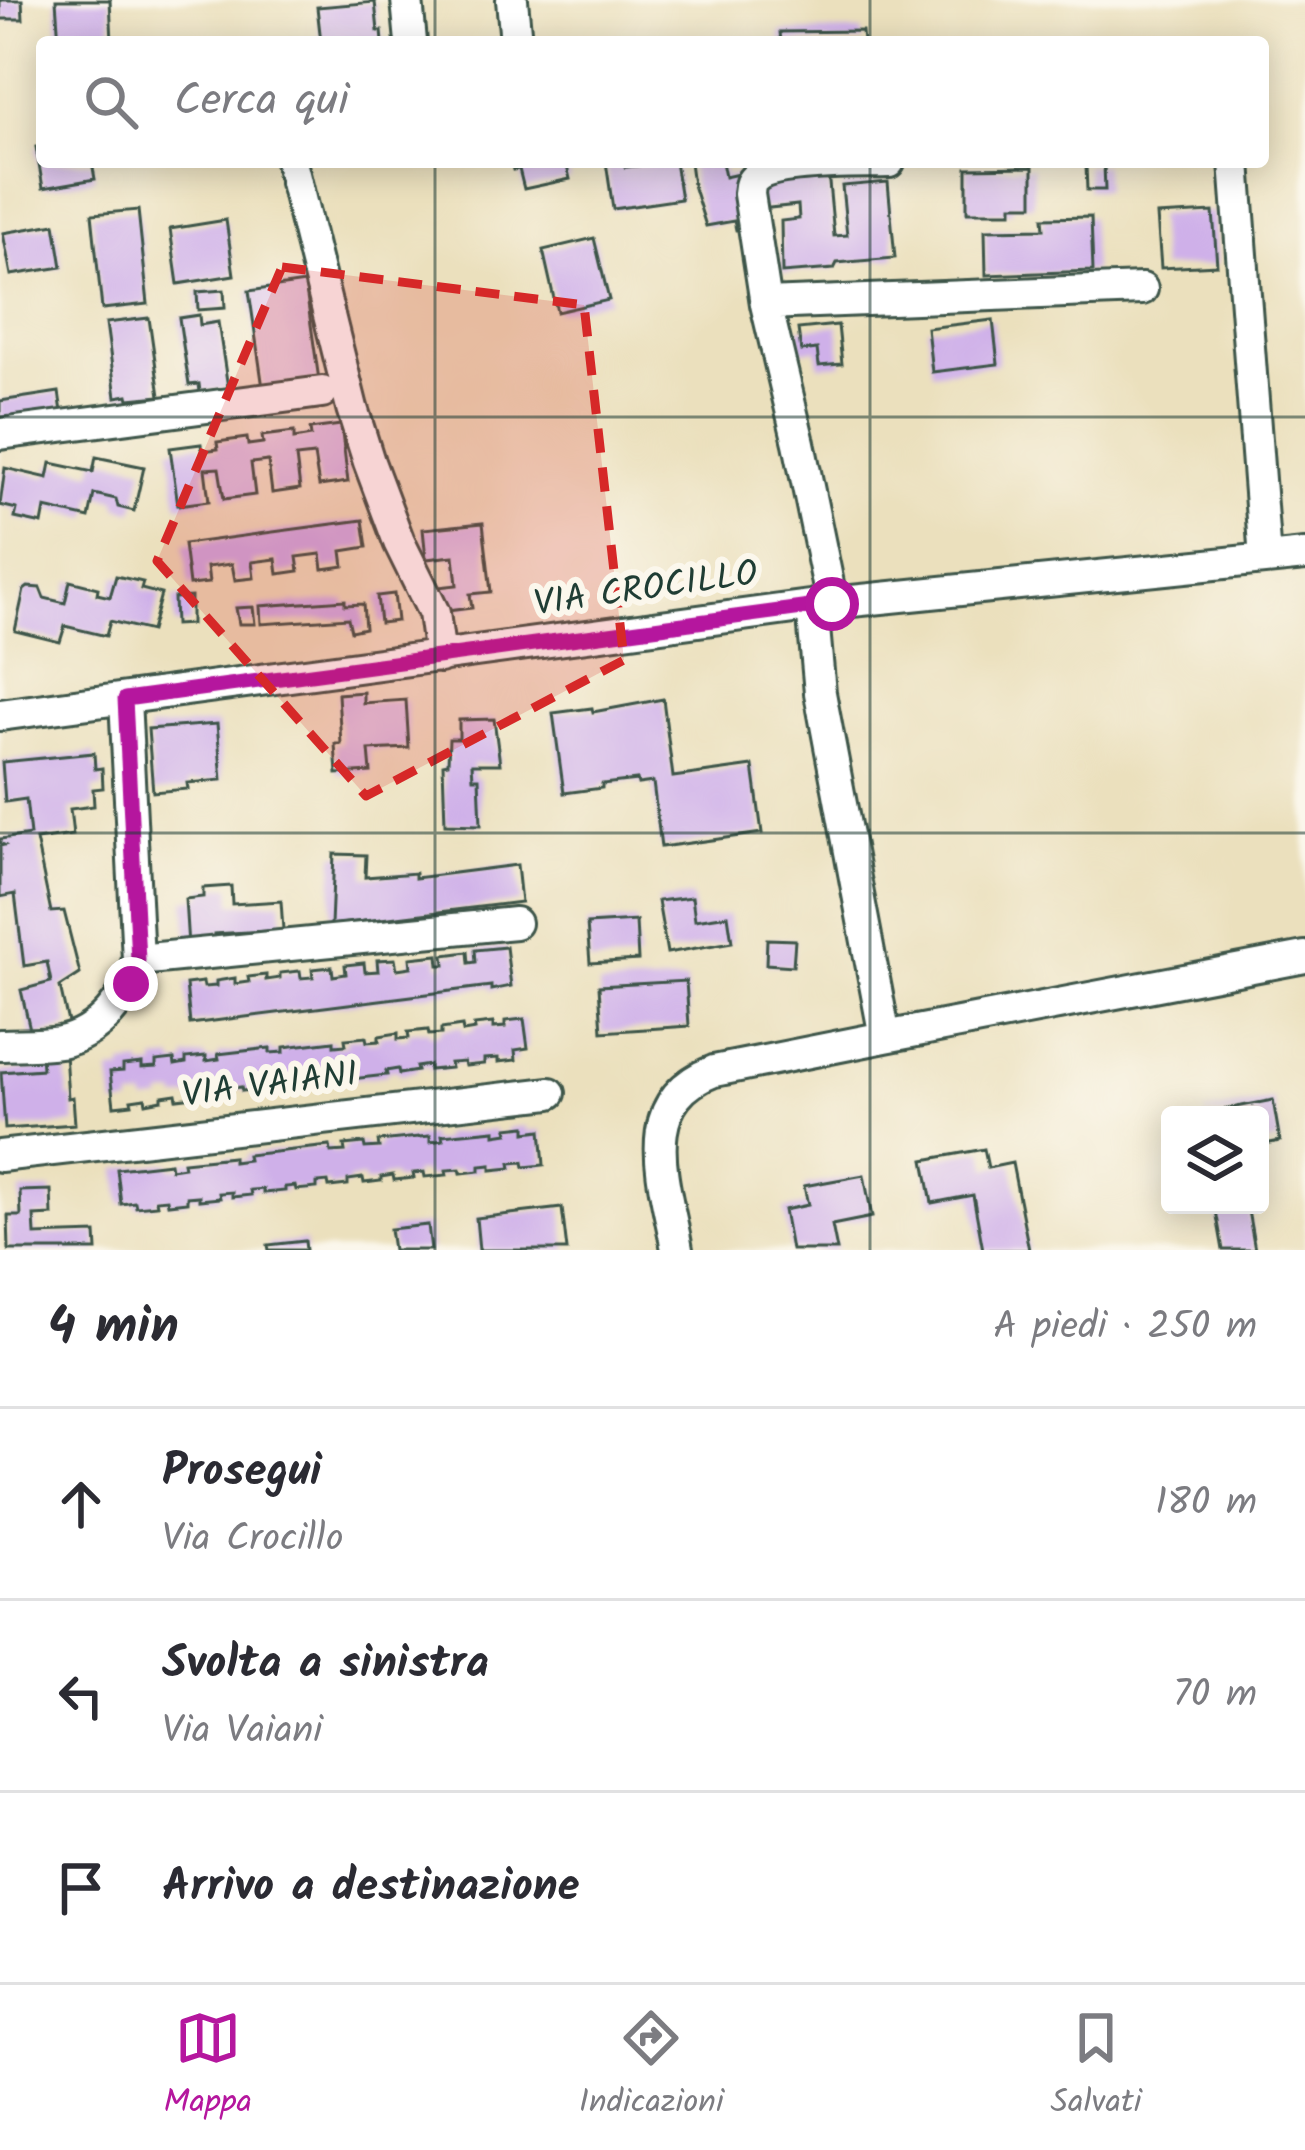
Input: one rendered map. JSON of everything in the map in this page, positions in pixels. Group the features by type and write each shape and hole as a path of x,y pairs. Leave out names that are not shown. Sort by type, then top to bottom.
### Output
{"street":[{"path":"407,0 410,36"},
{"path":"512,0 515,36"},
{"path":"292,168 352,408 399,542 434,613 440,657"},
{"path":"783,168 758,175 749,194 766,304 799,443 822,605 820,694 885,1037"},
{"path":"1235,168 1265,560"},
{"path":"766,304 1142,289"},
{"path":"0,434 322,392"},
{"name":"VIA CROCILLO","path":"0,715 822,605 1305,555"},
{"path":"0,1045 57,1042 91,1028 131,984 138,960 125,699"},
{"path":"138,960 514,923"},
{"path":"677,1250 659,1146 664,1118 679,1093 701,1076 1305,957"},
{"name":"VIA VAIANI","path":"0,1156 550,1093"}],"highlighted area":[{"path":"282,267 584,305 624,660 366,796 157,561"}],"building":[{"path":"0,0 22,0 23,19 0,19"},
{"path":"56,0 110,0 112,36 59,36"},
{"path":"375,2 382,36 320,36 317,7"},
{"path":"862,31 862,36 780,36 780,32"},
{"path":"40,168 93,168 95,179 43,188"},
{"path":"512,168 567,168 570,179 524,189 519,169"},
{"path":"607,168 676,168 681,199 613,209"},
{"path":"691,168 723,168 725,177 738,174 751,229 736,230 734,221 706,226"},
{"path":"967,168 1033,168 1033,205 1012,205 1012,212 967,212"},
{"path":"1086,168 1104,168 1105,190 1087,190"},
{"path":"828,172 834,236 847,235 842,186 888,182 895,258 782,273 781,221 799,219 798,205 760,209 757,183"},
{"path":"138,210 148,304 102,309 92,214"},
{"path":"1213,212 1217,265 1161,268 1157,215"},
{"path":"1091,217 1093,271 986,275 985,230 1044,229 1043,218"},
{"path":"226,220 234,275 178,284 170,229"},
{"path":"55,224 62,267 11,275 3,233"},
{"path":"594,238 609,300 557,312 543,250"},
{"path":"305,283 319,380 263,388 249,291"},
{"path":"224,290 225,308 198,310 197,292"},
{"path":"199,315 200,325 218,322 228,388 200,392 199,384 189,385 179,318"},
{"path":"149,318 160,396 116,397 106,323"},
{"path":"993,320 998,364 932,372 927,328"},
{"path":"838,325 842,364 819,366 817,349 801,351 798,329"},
{"path":"59,392 62,412 0,421 0,401"},
{"path":"341,425 348,482 319,486 314,455 296,457 300,489 272,493 268,461 251,463 255,495 224,499 219,468 205,469 209,501 178,505 170,448 201,444 202,451 218,449 217,442 247,438 248,445 263,443 262,436 294,432 294,439 311,436 310,429"},
{"path":"96,457 144,467 134,511 118,507 116,499 94,494 89,518 45,508 42,524 15,518 17,509 0,505 5,468 48,478 51,463 93,472"},
{"path":"363,520 367,547 342,551 344,566 323,569 321,554 297,557 299,571 278,574 276,559 252,562 254,578 235,580 232,564 207,567 209,583 189,585 184,544"},
{"path":"483,523 491,592 470,594 472,608 439,612 429,588 457,585 454,556 426,559 423,529"},
{"path":"116,576 143,582 141,589 161,594 151,631 110,621 106,636 65,626 60,642 15,631 28,587 40,588 44,598 65,603 70,581 98,588 97,594 110,597"},
{"path":"394,594 397,621 380,623 377,596"},
{"path":"191,597 191,624 175,625 174,598"},
{"path":"345,600 345,605 363,604 365,628 351,631 348,618 261,624 260,606"},
{"path":"253,607 255,624 239,624 236,608"},
{"path":"363,692 363,703 406,700 409,748 369,750 371,772 337,774 335,744 341,744 338,694"},
{"path":"663,699 673,777 753,766 762,833 661,847 653,782 602,784 602,788 564,793 553,713 592,708 593,712"},
{"path":"494,719 500,764 472,764 473,778 479,778 481,825 445,824 443,764 448,763 449,739 459,739 459,720"},
{"path":"217,724 222,780 153,792 148,729"},
{"path":"94,753 95,769 102,768 103,788 93,789 94,806 70,809 73,835 36,840 51,912 64,911 80,974 60,987 69,1027 32,1038 21,990 51,982 47,962 24,966 15,894 0,897 0,846 4,845 0,839 30,835 26,799 5,802 2,762"},
{"path":"334,854 366,855 365,877 415,873 415,878 517,865 521,902 331,925"},
{"path":"231,886 232,904 281,901 283,930 214,934 214,944 188,946 185,899 203,897 203,888"},
{"path":"692,897 695,920 728,915 732,942 667,953 658,901"},
{"path":"636,921 638,960 590,963 587,924"},
{"path":"767,939 795,940 793,966 766,964"},
{"path":"506,947 511,986 190,1024 186,984 216,986 216,981 235,978 235,984 249,982 248,977 266,975 266,980 300,971 301,978 313,977 312,969 332,967 333,976 346,974 345,965 364,963 365,972 378,971 377,960 395,959 397,969 411,967 410,958 438,955 439,965 445,965 444,955 468,952 469,963 476,962 475,950"},
{"path":"686,981 689,1026 602,1032 599,986"},
{"path":"524,1019 528,1048 515,1050 516,1060 484,1059 484,1064 450,1063 451,1068 429,1070 429,1065 399,1074 398,1069 386,1071 387,1075 306,1084 305,1080 242,1091 241,1087 208,1095 208,1091 195,1092 195,1097 177,1099 176,1094 114,1106 110,1072 123,1071 123,1065 156,1067 156,1061 174,1059 175,1065 186,1063 186,1058 206,1056 206,1061 219,1059 218,1054 270,1048 270,1053 284,1052 284,1047 334,1041 334,1046 346,1045 345,1039 379,1041 379,1036 398,1033 398,1039 409,1038 408,1032 441,1034 441,1029 462,1026 463,1032 475,1030 474,1025 505,1027 505,1021"},
{"path":"65,1053 75,1124 5,1129 1,1072 42,1069 41,1055"},
{"path":"1273,1100 1280,1141 1269,1143 1269,1106 1242,1106"},
{"path":"526,1126 526,1132 541,1130 544,1165 510,1163 511,1168 491,1170 491,1165 480,1166 480,1171 446,1170 447,1175 425,1177 424,1172 413,1173 414,1178 394,1180 393,1175 364,1183 363,1178 348,1180 348,1185 329,1187 328,1182 317,1183 317,1188 250,1190 251,1195 232,1197 232,1192 219,1193 220,1198 199,1200 199,1196 187,1197 187,1202 168,1204 167,1199 156,1200 157,1205 121,1204 117,1169 170,1163 171,1169 184,1167 183,1162 233,1157 233,1162 248,1160 247,1155 330,1146 331,1152 345,1151 344,1145 379,1147 378,1141 430,1136 430,1142 443,1140 442,1135 495,1130 495,1135"},
{"path":"984,1149 988,1168 1012,1163 1029,1250 983,1250 973,1195 932,1203 924,1160"},
{"path":"864,1175 872,1217 832,1225 837,1250 791,1250 784,1210 808,1205 804,1186"},
{"path":"51,1190 52,1215 34,1216 35,1235 96,1233 97,1250 9,1250 8,1216 21,1216 20,1191"},
{"path":"562,1208 567,1250 479,1250 476,1218"},
{"path":"1217,1214 1249,1214 1255,1250 1223,1250"},
{"path":"428,1225 431,1250 393,1250 390,1229"},
{"path":"305,1241 306,1250 269,1250 268,1245"}],"route":[{"path":"131,984 138,960 125,699 832,604"}]}
